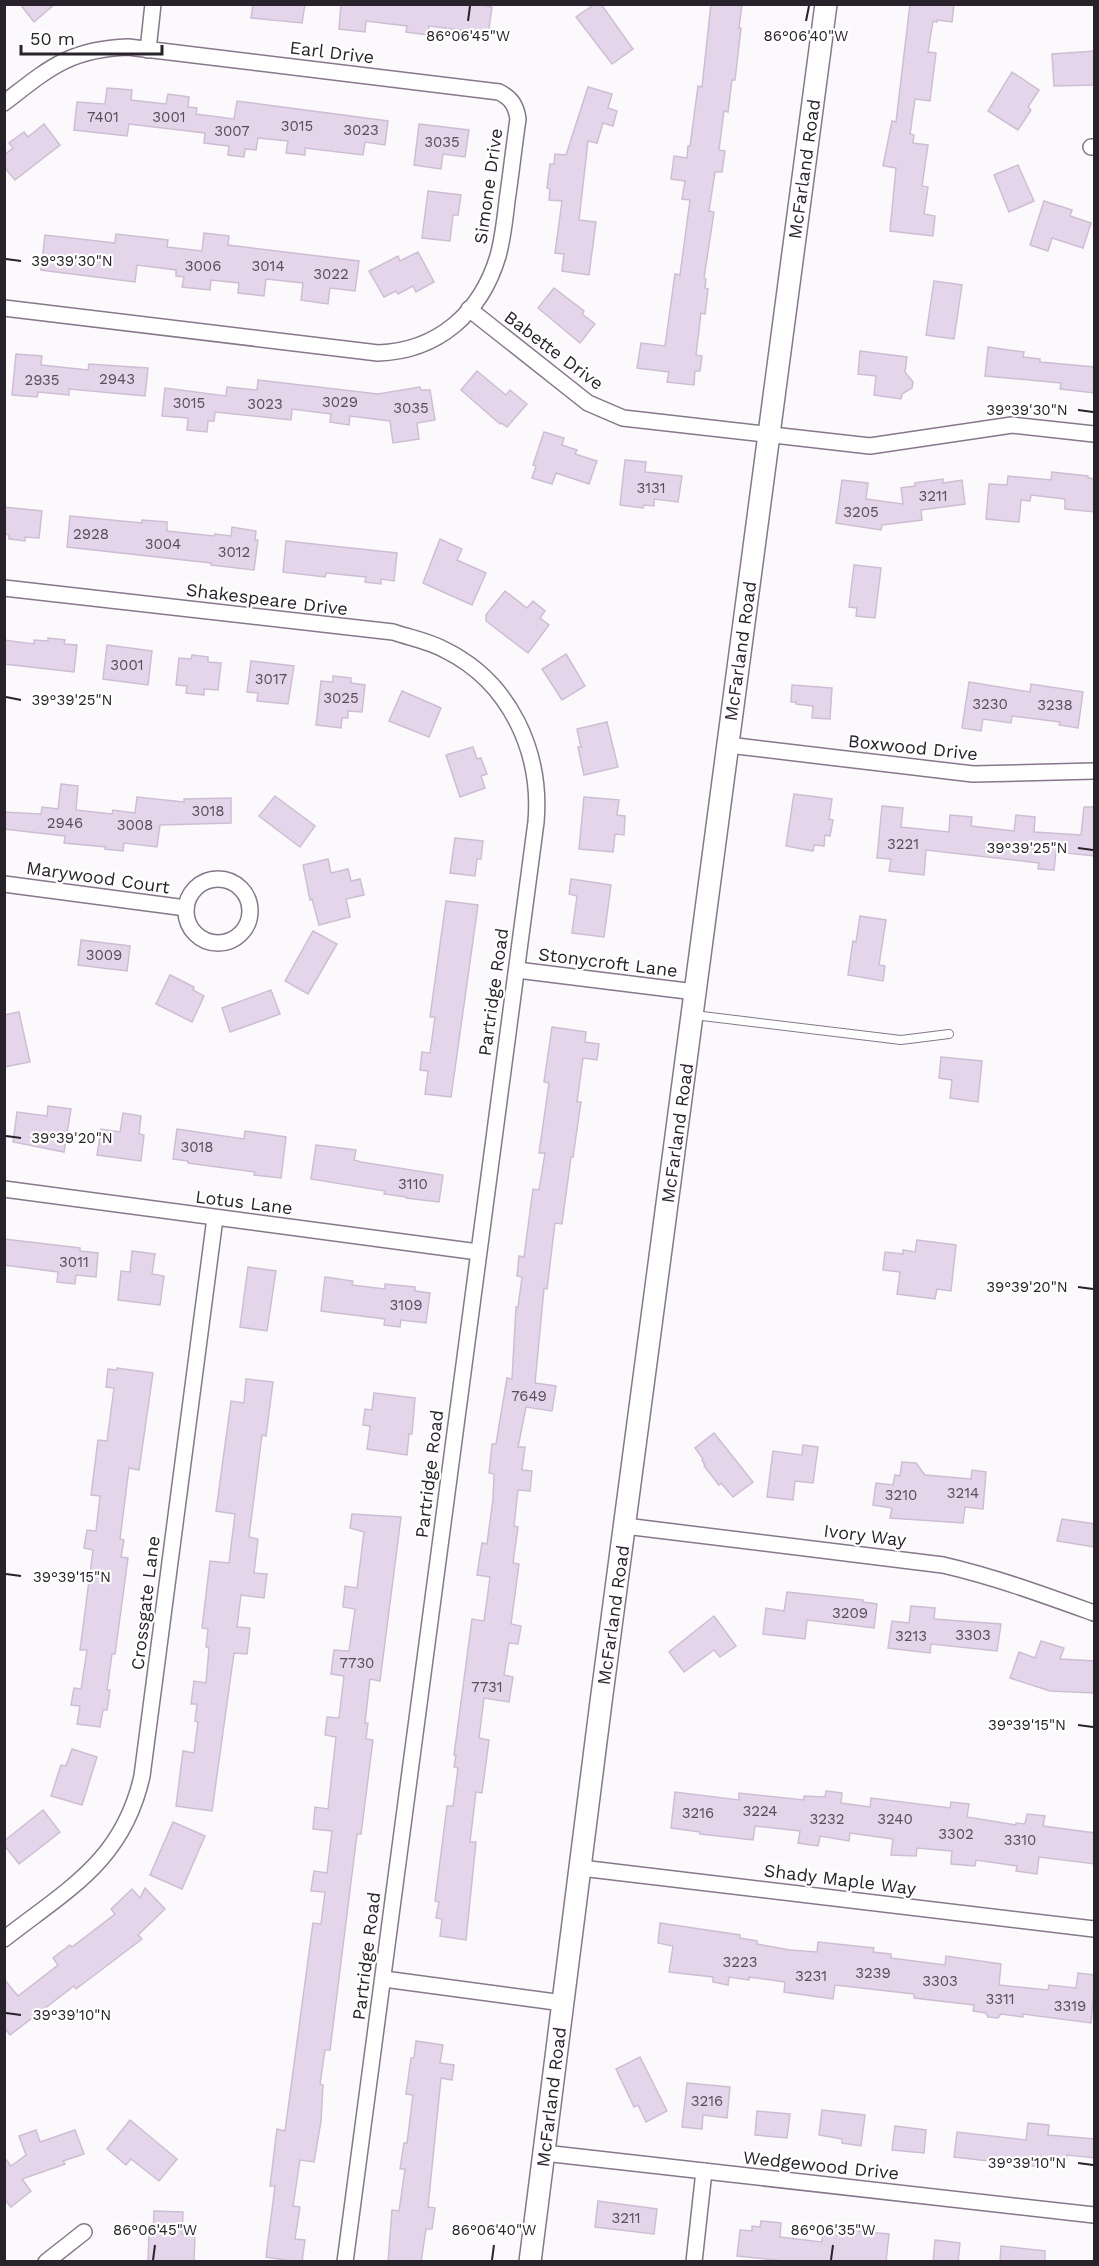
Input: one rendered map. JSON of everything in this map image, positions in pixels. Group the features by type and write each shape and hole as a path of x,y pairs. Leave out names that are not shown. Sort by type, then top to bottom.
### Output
{"street":[{"path":"148,50 153,4"},
{"name":"McFarland Road","path":"530,2262 826,4"},
{"name":"Earl Drive","path":"7,95 56,63 91,50 118,47 499,92 510,99"},
{"name":"Simone Drive","path":"469,309 488,281 502,240 518,119 515,105 510,99"},
{"path":"4,308 378,352 423,345 447,332 469,309"},
{"name":"Babette Drive","path":"469,309 588,403 623,418 870,446 1012,425 1095,434"},
{"name":"Shakespeare Drive","path":"4,588 393,632 451,652 480,672 504,699"},
{"name":"Partridge Road","path":"345,2262 536,822 538,795 533,762 525,736 504,699"},
{"name":"Boxwood Drive","path":"728,745 964,773 1095,771"},
{"name":"Marywood Court","path":"209,880 223,880 236,885 243,892 248,900 249,915 246,926 239,934 230,940 214,942 203,939 195,933 188,924 186,908 190,895 200,884 209,880"},
{"name":"Marywood Court","path":"4,884 186,908"},
{"name":"Stonycroft Lane","path":"516,970 695,992"},
{"name":"Lotus Lane","path":"4,1190 478,1252"},
{"name":"Crossgate Lane","path":"4,1939 89,1872 107,1854 126,1825 138,1793 215,1218"},
{"name":"Ivory Way","path":"625,1526 943,1565 989,1577 1095,1614"},
{"name":"Shady Maple Way","path":"581,1868 1095,1929"},
{"path":"384,1979 563,2003"},
{"name":"Wedgewood Drive","path":"544,2153 1095,2215"},
{"path":"694,2262 704,2172"},
{"path":"46,2262 84,2232"}],"lane":[{"path":"692,1015 901,1040 949,1034"}],"building":[{"path":"20,4 55,4 34,22"},
{"path":"253,4 305,4 302,23 251,18"},
{"path":"341,4 476,4 492,7 488,36 429,26 428,35 406,32 407,26 366,21 365,32 339,29"},
{"path":"595,4 601,4 633,49 612,64 576,17"},
{"path":"711,4 742,4 739,28 741,28 735,80 732,80 728,112 724,111 719,150 725,151 722,172 715,172 709,211 714,212 704,278 706,279 705,288 708,289 705,314 701,313 696,355 702,356 700,371 695,371 694,385 667,382 669,372 637,368 641,343 665,346 675,274 680,275 690,200 682,199 685,181 671,179 674,156 687,158 688,146 690,146 698,86 702,87"},
{"path":"910,4 954,4 952,22 933,21 928,52 936,53 930,101 915,99 910,134 914,135 913,143 928,145 922,186 928,187 924,214 935,216 933,236 890,231 896,168 883,166 892,121 896,122"},
{"path":"1095,51 1095,85 1054,86 1052,54"},
{"path":"1012,72 1039,90 1028,107 1031,110 1018,130 988,111"},
{"path":"588,87 612,94 608,108 617,111 613,126 603,123 597,143 588,141 579,220 596,222 589,275 562,271 564,254 555,253 562,201 549,200 550,189 547,188 550,164 554,164 555,154 566,155"},
{"path":"107,88 132,90 131,100 166,104 168,94 189,97 188,107 197,108 196,114 234,119 237,101 388,121 385,145 365,142 363,155 305,148 305,155 286,153 288,141 258,138 256,150 245,149 244,157 228,155 229,146 204,143 205,133 129,124 127,136 74,130 77,102 105,104"},
{"path":"44,124 60,145 15,180 4,167 4,155 13,148 9,143 24,132 28,137"},
{"path":"419,124 469,130 465,157 443,154 441,169 414,165"},
{"path":"1018,165 1034,201 1009,212 994,175"},
{"path":"428,191 461,195 458,215 453,215 450,241 422,238"},
{"path":"1044,201 1072,210 1070,216 1091,223 1083,248 1052,238 1048,251 1030,245"},
{"path":"204,233 229,236 228,245 359,261 355,291 330,288 328,304 301,300 303,283 266,279 264,296 238,293 239,283 211,280 210,290 182,287 184,277 176,276 176,270 137,265 135,282 41,270 45,235 115,243 116,234 168,240 167,247 202,251"},
{"path":"418,252 434,282 416,292 413,286 398,294 396,291 384,297 369,271 398,256 400,261"},
{"path":"934,281 962,285 954,339 926,335"},
{"path":"554,288 584,311 582,314 595,324 580,343 538,308"},
{"path":"988,347 1024,352 1023,357 1040,359 1040,362 1095,367 1095,393 1060,389 1061,383 985,376"},
{"path":"860,351 907,357 905,372 913,382 912,388 902,394 901,399 874,395 876,376 858,374"},
{"path":"16,354 42,356 41,365 88,370 89,364 148,368 145,396 69,389 69,395 38,392 37,397 12,395"},
{"path":"477,371 506,395 510,390 527,404 507,427 500,424 461,390"},
{"path":"258,380 378,394 420,387 421,390 430,390 435,420 417,423 419,439 393,443 390,421 350,416 349,425 330,422 331,414 292,409 291,420 215,412 214,421 208,421 207,432 187,430 188,418 162,416 165,388 226,396 227,387 257,390"},
{"path":"544,432 564,438 562,445 577,450 575,454 597,461 589,484 556,473 552,484 532,478 536,466 533,465"},
{"path":"625,460 646,462 645,472 682,476 678,502 654,499 654,506 644,505 643,508 620,505"},
{"path":"1052,472 1088,476 1088,478 1095,479 1095,512 1065,509 1065,499 1031,495 1030,501 1021,500 1019,522 986,519 989,484 1007,485 1008,476 1051,480"},
{"path":"943,479 943,483 962,480 965,504 921,510 922,520 882,525 881,530 836,523 842,480 868,483 866,499 903,504 901,488 915,486 915,483"},
{"path":"4,507 42,511 39,538 25,537 25,541 9,539 9,535 4,534"},
{"path":"70,516 142,523 142,520 167,522 167,531 214,536 215,534 231,536 232,527 256,531 255,540 258,540 254,570 67,547"},
{"path":"440,539 462,549 457,560 486,573 472,605 423,583"},
{"path":"286,541 397,553 394,581 381,579 381,584 365,582 366,577 326,573 325,577 283,572"},
{"path":"854,565 881,568 875,618 856,616 857,608 849,607"},
{"path":"505,591 527,608 533,601 545,611 540,618 549,625 528,653 486,621 486,615"},
{"path":"48,638 65,640 64,644 77,645 74,672 4,664 4,640 34,644 34,640 48,641"},
{"path":"107,645 152,651 148,685 103,679"},
{"path":"566,654 585,686 562,700 542,669"},
{"path":"192,655 208,657 208,662 221,663 218,690 204,689 204,695 186,693 187,686 176,685 179,658 191,659"},
{"path":"251,661 294,666 288,704 257,701 258,693 247,692"},
{"path":"333,676 351,678 351,683 365,685 362,712 348,711 348,718 342,718 341,728 316,725 321,681 333,682"},
{"path":"969,682 1030,692 1031,684 1083,692 1078,728 1059,725 1060,722 1012,716 1011,723 983,719 981,731 962,728"},
{"path":"792,685 832,688 830,719 812,718 813,706 791,702"},
{"path":"402,691 441,708 429,737 389,721"},
{"path":"607,722 618,767 584,775 577,729"},
{"path":"473,747 477,759 481,758 487,774 481,776 485,788 460,797 446,755"},
{"path":"61,784 78,786 76,810 112,814 113,810 135,813 137,797 184,802 184,799 231,798 231,823 160,825 157,847 124,843 123,851 64,843 65,836 4,829 4,812 41,814 42,807 58,809"},
{"path":"794,794 832,799 829,819 833,820 830,836 825,835 824,846 814,845 813,851 786,846"},
{"path":"275,796 315,826 300,847 259,816"},
{"path":"584,797 619,800 617,815 625,816 624,835 615,834 613,852 579,849"},
{"path":"882,806 903,808 901,827 949,832 950,815 972,817 971,826 1014,831 1016,815 1035,817 1034,832 1081,835 1084,807 1095,807 1095,856 1056,852 1054,870 1038,869 1039,863 926,850 924,875 889,871 891,859 877,858"},
{"path":"455,838 483,841 481,859 477,859 475,876 450,873"},
{"path":"328,859 331,873 348,869 351,881 360,879 364,895 346,899 350,917 319,925 312,899 310,900 303,865"},
{"path":"571,879 611,885 604,937 572,933 577,896 569,894"},
{"path":"446,901 478,905 451,1097 425,1094 428,1071 420,1070 422,1052 430,1053 435,1017 430,1017"},
{"path":"860,916 886,920 879,965 885,966 883,981 848,975 853,941 856,942"},
{"path":"313,931 337,944 308,994 285,981"},
{"path":"81,940 130,946 127,971 78,965"},
{"path":"170,975 194,987 193,990 204,996 192,1022 156,1004"},
{"path":"271,990 280,1014 230,1032 222,1008"},
{"path":"19,1012 30,1062 4,1067 4,1015"},
{"path":"552,1027 586,1032 585,1042 599,1044 597,1060 583,1058 577,1102 581,1102 562,1224 555,1223 547,1289 544,1288 535,1383 556,1386 552,1411 526,1407 518,1447 525,1447 522,1470 532,1471 530,1491 518,1490 514,1526 518,1527 513,1563 519,1564 511,1624 521,1626 518,1644 509,1643 504,1675 513,1677 509,1702 484,1698 479,1738 489,1740 482,1793 476,1792 470,1842 476,1842 466,1940 440,1936 442,1919 436,1918 439,1902 435,1901 447,1806 453,1806 458,1768 454,1767 456,1755 454,1755 472,1619 484,1621 490,1577 477,1575 482,1543 487,1544 493,1499 494,1474 489,1473 492,1444 496,1444 507,1378 512,1379 516,1307 518,1307 522,1277 517,1276 519,1256 524,1257 533,1189 539,1190 545,1153 539,1153 549,1083 544,1082"},
{"path":"941,1057 982,1061 978,1102 950,1098 952,1080 939,1078"},
{"path":"48,1106 71,1109 64,1152 13,1142 17,1112 47,1116"},
{"path":"123,1113 141,1116 139,1134 144,1135 141,1161 97,1155 101,1129 120,1132"},
{"path":"177,1129 244,1139 245,1131 286,1137 281,1178 173,1159"},
{"path":"316,1145 356,1150 354,1160 361,1162 443,1175 439,1202 406,1198 384,1194 385,1191 311,1179"},
{"path":"4,1239 80,1248 80,1251 98,1253 96,1277 76,1275 75,1284 57,1282 58,1272 4,1265"},
{"path":"917,1240 956,1245 951,1291 937,1289 935,1299 897,1294 900,1272 883,1270 885,1252 903,1254 903,1250 915,1252"},
{"path":"132,1251 155,1254 152,1274 164,1276 160,1305 118,1300 121,1271 130,1272"},
{"path":"248,1267 276,1271 267,1331 240,1327"},
{"path":"325,1277 353,1281 352,1285 385,1289 385,1284 415,1287 415,1291 430,1293 426,1323 401,1320 400,1327 384,1325 385,1319 321,1311"},
{"path":"117,1368 153,1373 139,1470 129,1468 120,1539 124,1540 121,1557 128,1558 115,1654 112,1654 107,1690 110,1690 107,1710 103,1710 100,1727 77,1724 80,1706 71,1705 74,1688 81,1689 87,1650 80,1650 93,1550 84,1548 87,1530 96,1531 100,1496 91,1495 98,1440 107,1441 114,1388 106,1387 108,1369 117,1370"},
{"path":"246,1379 273,1382 266,1436 262,1435 249,1537 258,1539 254,1573 267,1574 264,1598 241,1595 237,1627 250,1628 247,1654 234,1653 212,1811 176,1806 183,1751 194,1753 198,1722 195,1721 197,1704 191,1704 194,1681 206,1683 208,1629 202,1628 210,1561 229,1563 235,1514 216,1511 231,1401 244,1403"},
{"path":"374,1393 415,1398 412,1434 409,1434 407,1455 367,1449 370,1426 363,1425 365,1409 372,1410"},
{"path":"714,1433 753,1482 733,1497 721,1483 719,1485 704,1466 703,1459 695,1448"},
{"path":"803,1445 818,1447 813,1483 795,1481 793,1500 767,1497 773,1451 802,1455"},
{"path":"902,1462 916,1463 925,1475 971,1479 972,1470 986,1472 983,1509 965,1507 963,1523 890,1518 892,1508 873,1505 876,1483 893,1485 895,1475 900,1476"},
{"path":"352,1514 401,1517 380,1681 370,1679 365,1723 368,1723 366,1739 373,1740 361,1834 357,1834 330,2050 325,2050 320,2084 323,2085 321,2121 314,2162 300,2160 293,2206 300,2207 295,2239 305,2240 302,2262 298,2262 266,2257 275,2186 270,2186 277,2129 285,2131 313,1923 321,1924 325,1892 311,1891 314,1871 327,1873 332,1831 313,1829 315,1807 328,1809 336,1737 325,1735 327,1717 339,1718 344,1676 331,1674 334,1650 349,1651 355,1609 343,1607 345,1586 357,1588 364,1532 350,1528"},
{"path":"1062,1519 1095,1524 1095,1547 1057,1541"},
{"path":"787,1592 863,1600 863,1602 877,1604 874,1628 807,1620 805,1639 763,1634 766,1608 784,1611"},
{"path":"911,1606 935,1608 934,1619 1001,1624 997,1651 931,1644 930,1653 888,1648 892,1621 909,1623"},
{"path":"714,1616 736,1646 720,1657 714,1650 684,1672 669,1652"},
{"path":"1041,1641 1064,1648 1060,1659 1095,1661 1095,1693 1050,1691 1010,1678 1019,1652 1035,1658"},
{"path":"72,1749 97,1757 82,1805 51,1796 61,1765 66,1766"},
{"path":"826,1791 842,1793 841,1803 870,1807 871,1798 950,1808 951,1802 969,1804 967,1817 1016,1825 1016,1823 1025,1824 1027,1814 1045,1816 1043,1826 1095,1833 1095,1864 1039,1857 1037,1874 1016,1871 1017,1866 976,1860 975,1866 951,1864 952,1851 917,1848 916,1856 891,1855 893,1839 850,1833 849,1841 820,1836 818,1846 798,1843 800,1831 755,1826 753,1840 671,1828 675,1792 739,1800 739,1793 804,1800 804,1796 825,1797"},
{"path":"43,1810 60,1832 19,1864 4,1845 4,1841"},
{"path":"173,1822 205,1836 182,1889 150,1875"},
{"path":"145,1888 165,1909 138,1935 142,1939 76,1989 74,1986 10,2035 4,2027 4,1979 18,1996 58,1965 53,1958 70,1945 72,1947 115,1914 111,1909 132,1889 140,1898"},
{"path":"660,1923 740,1935 740,1938 757,1941 757,1944 790,1950 817,1952 818,1942 874,1948 873,1952 891,1954 891,1958 945,1965 946,1956 1001,1964 999,1985 1048,1990 1049,1985 1076,1988 1078,1973 1095,1975 1091,2023 1023,2014 1023,2017 1001,2014 998,2018 988,2017 986,2013 973,2011 974,2005 914,1998 914,1994 835,1985 833,1999 784,1992 785,1982 729,1977 728,1985 713,1982 713,1977 669,1972 673,1946 658,1943"},
{"path":"416,2041 443,2045 440,2063 454,2065 452,2080 441,2078 428,2207 435,2208 432,2229 426,2229 421,2262 388,2262 392,2210 399,2211 405,2169 400,2169 404,2143 407,2143 413,2095 406,2094"},
{"path":"640,2057 667,2111 646,2122 638,2105 634,2107 616,2069"},
{"path":"687,2083 730,2087 727,2118 703,2115 702,2129 682,2127"},
{"path":"822,2110 865,2115 861,2146 842,2143 842,2139 819,2135"},
{"path":"757,2111 790,2114 787,2138 755,2135"},
{"path":"130,2120 177,2159 159,2181 131,2159 126,2165 107,2149"},
{"path":"1028,2123 1049,2125 1048,2135 1095,2139 1095,2158 1067,2155 1066,2164 1044,2161 1043,2167 1024,2165 1024,2161 988,2157 988,2161 954,2157 957,2132 1026,2140"},
{"path":"895,2126 926,2130 924,2153 892,2150"},
{"path":"36,2130 40,2142 75,2130 84,2154 63,2161 65,2164 22,2179 31,2191 11,2207 4,2199 4,2157 11,2166 26,2155 19,2136"},
{"path":"598,2201 657,2209 654,2234 595,2227"},
{"path":"154,2211 183,2212 182,2234 195,2234 194,2262 152,2262 148,2260 149,2235 153,2235"},
{"path":"761,2221 781,2223 780,2237 822,2242 823,2228 889,2234 886,2262 794,2262 737,2256 740,2230 752,2231 752,2226 760,2227"},
{"path":"935,2240 960,2243 958,2262 933,2262"},
{"path":"1001,2246 1045,2251 1045,2262 1000,2262"}]}
